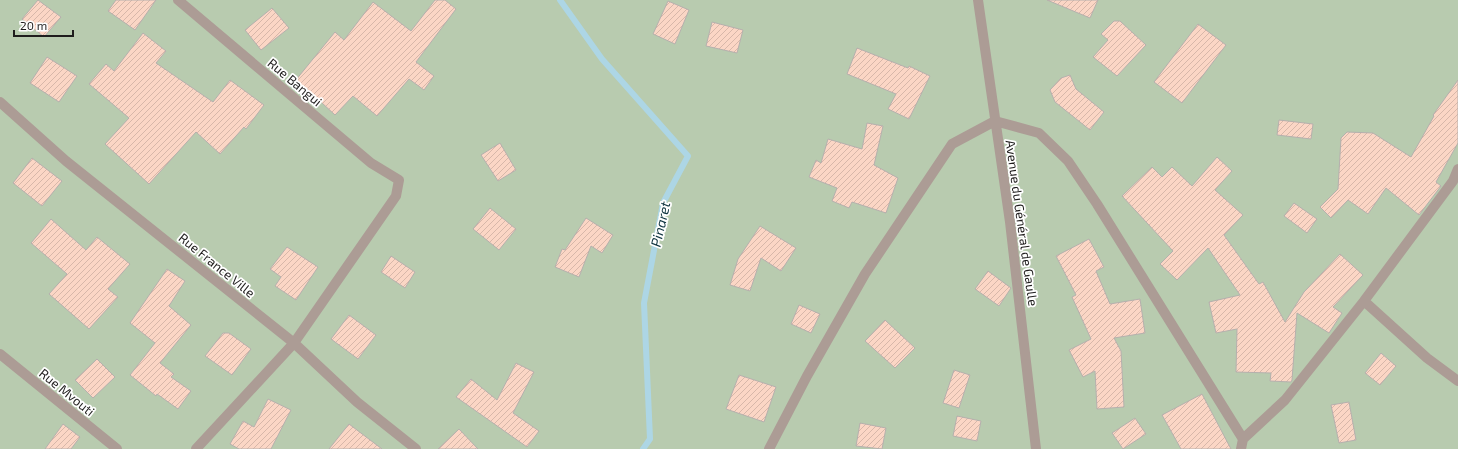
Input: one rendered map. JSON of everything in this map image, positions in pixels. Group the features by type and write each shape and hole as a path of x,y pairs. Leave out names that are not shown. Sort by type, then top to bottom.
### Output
{"street":[{"name":"Rue Bangui","path":"178,0 371,163 399,180 396,196 294,343"},
{"name":"Avenue du Général de Gaulle","path":"978,0 1010,222 1036,449"},
{"name":"Rue France Ville","path":"0,102 66,161 294,343 357,402 416,449"},
{"path":"769,449 807,376 866,274 952,144 995,121 1039,133 1068,161 1097,204 1242,444 1285,400 1364,301 1453,181 1458,169"},
{"path":"1364,301 1427,358 1458,381"},
{"path":"196,449 294,343"},
{"name":"Rue Mvouti","path":"0,354 117,449"}],"green space":[{"path":"0,0 1458,0 1458,449 0,449"}],"building":[{"path":"38,0 61,17 44,37 22,19"},
{"path":"116,0 156,0 135,30 108,11"},
{"path":"435,0 445,0 456,9 416,62 434,76 424,90 409,79 377,116 353,96 335,115 308,90 295,81 335,32 344,40 373,2 411,31"},
{"path":"1047,0 1098,0 1090,18"},
{"path":"668,1 689,10 675,44 653,34"},
{"path":"272,8 289,28 261,50 245,30"},
{"path":"1114,21 1120,21 1146,45 1117,76 1093,57 1108,40 1101,34"},
{"path":"712,22 743,30 737,53 706,46"},
{"path":"1198,24 1226,45 1182,103 1154,82"},
{"path":"143,33 166,51 156,63 213,102 230,80 264,105 246,129 244,127 220,154 196,132 149,184 105,144 129,118 89,84 106,64 114,71"},
{"path":"857,48 908,68 909,66 930,76 909,119 888,109 896,94 847,74"},
{"path":"47,57 77,76 59,102 30,83"},
{"path":"1070,75 1076,89 1104,112 1090,130 1055,102 1050,90 1061,78"},
{"path":"1458,80 1458,143 1436,182 1441,186 1419,215 1386,188 1368,214 1348,200 1331,218 1320,207 1338,189 1341,138 1347,132 1373,133 1411,157 1434,116 1433,115"},
{"path":"1279,120 1313,124 1311,139 1277,135"},
{"path":"867,123 883,126 874,165 898,178 886,213 852,202 849,208 832,201 837,188 809,177 816,160 821,163 828,139 862,149"},
{"path":"500,143 516,170 498,181 481,155"},
{"path":"1217,157 1232,171 1215,190 1243,215 1224,235 1259,284 1263,282 1285,322 1304,292 1340,254 1363,275 1333,307 1342,313 1329,333 1297,313 1291,382 1270,381 1271,373 1236,372 1237,329 1216,333 1209,302 1240,295 1208,248 1177,280 1160,264 1173,251 1122,196 1152,167 1162,177 1172,167 1192,186"},
{"path":"32,158 62,181 42,206 13,183"},
{"path":"1294,203 1317,219 1307,233 1284,216"},
{"path":"490,208 516,229 499,250 473,229"},
{"path":"586,218 613,235 602,253 591,246 579,277 555,267 562,249 565,250"},
{"path":"51,219 86,250 97,237 130,264 108,289 118,297 89,329 49,294 67,274 31,243"},
{"path":"760,226 796,248 781,271 761,258 750,291 730,285 738,259"},
{"path":"1089,239 1104,267 1096,271 1110,304 1140,299 1145,333 1114,338 1121,351 1124,407 1097,409 1095,371 1083,377 1069,350 1091,339 1072,297 1076,295 1056,256"},
{"path":"287,247 318,267 296,300 275,286 281,277 270,269"},
{"path":"391,256 415,272 405,288 381,272"},
{"path":"167,269 185,281 169,306 191,325 160,363 174,374 171,377 191,391 178,409 157,394 156,396 130,375 155,343 130,323"},
{"path":"988,271 1011,288 999,306 975,289"},
{"path":"799,305 820,314 811,333 791,324"},
{"path":"349,315 376,335 358,359 331,339"},
{"path":"885,320 915,348 895,368 865,341"},
{"path":"223,333 229,333 251,349 232,375 205,356"},
{"path":"1381,353 1396,366 1380,385 1365,373"},
{"path":"97,359 115,377 93,398 75,380"},
{"path":"516,363 534,372 513,413 539,431 527,447 456,397 471,379 497,400"},
{"path":"954,370 970,375 959,408 943,403"},
{"path":"739,375 776,387 764,422 726,409"},
{"path":"1202,394 1231,449 1181,449 1162,415"},
{"path":"268,399 291,410 271,449 239,449 230,444 243,421 254,427"},
{"path":"1349,402 1356,440 1339,443 1331,405"},
{"path":"957,416 981,421 977,441 953,436"},
{"path":"1135,418 1146,434 1123,449 1112,433"},
{"path":"860,423 886,428 882,449 856,446"},
{"path":"63,424 80,437 71,449 45,449"},
{"path":"349,424 382,449 329,449"},
{"path":"459,429 478,449 438,449"}],"waterway":[{"name":"Pinaret","path":"560,0 602,59 688,156 663,203 644,303 650,439 643,449"}]}
